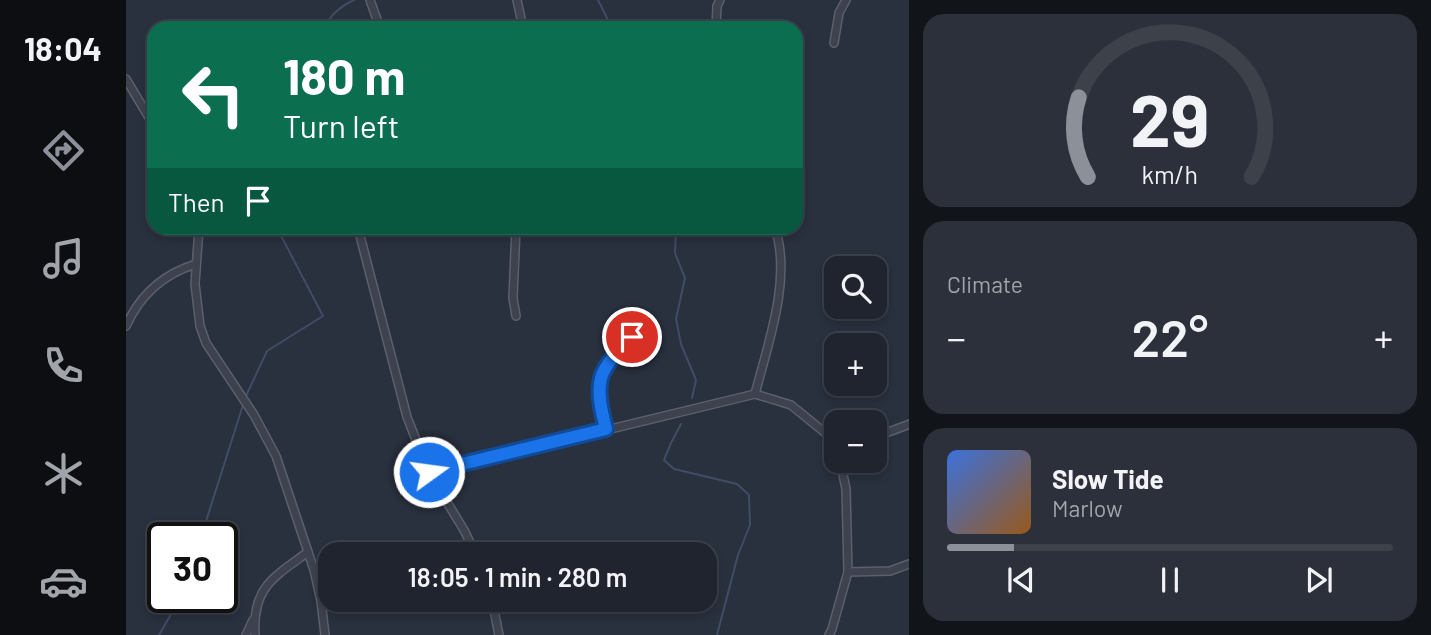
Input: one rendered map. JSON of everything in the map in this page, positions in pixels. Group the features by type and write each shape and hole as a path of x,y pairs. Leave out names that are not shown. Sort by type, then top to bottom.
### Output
{"street":[{"path":"370,0 378,21"},
{"path":"517,0 522,21"},
{"path":"716,21 720,0"},
{"path":"834,43 839,13 846,0"},
{"path":"126,79 147,114"},
{"path":"198,235 196,301 202,335 270,442 308,552 319,593 325,635"},
{"path":"360,235 407,417 429,472 469,542"},
{"path":"516,235 513,298 516,316"},
{"path":"755,394 773,326 781,274 777,235"},
{"path":"126,326 135,307 152,289 172,274 196,264"},
{"path":"606,429 600,403 601,376 621,346 643,327"},
{"path":"429,472 755,394 791,405 824,432"},
{"path":"887,432 909,424"},
{"path":"829,635 848,572 846,489 843,473"},
{"path":"255,635 259,599 267,584 308,552"},
{"path":"848,572 890,571 909,564"},
{"path":"494,612 499,635"},
{"path":"246,635 255,617"}],"waterway":[{"path":"328,21 336,11 354,0"},
{"path":"598,0 608,21"},
{"path":"246,396 267,351 323,316 281,235"},
{"path":"676,235 675,253 685,278 676,319 681,344 696,380 692,398"},
{"path":"206,522 243,405"},
{"path":"681,424 664,460 674,469 737,484 749,495 750,525 738,555 717,635"},
{"path":"159,635 172,613"}],"route":[{"path":"429,472 606,429 600,403 601,376 621,346 632,337"}]}
